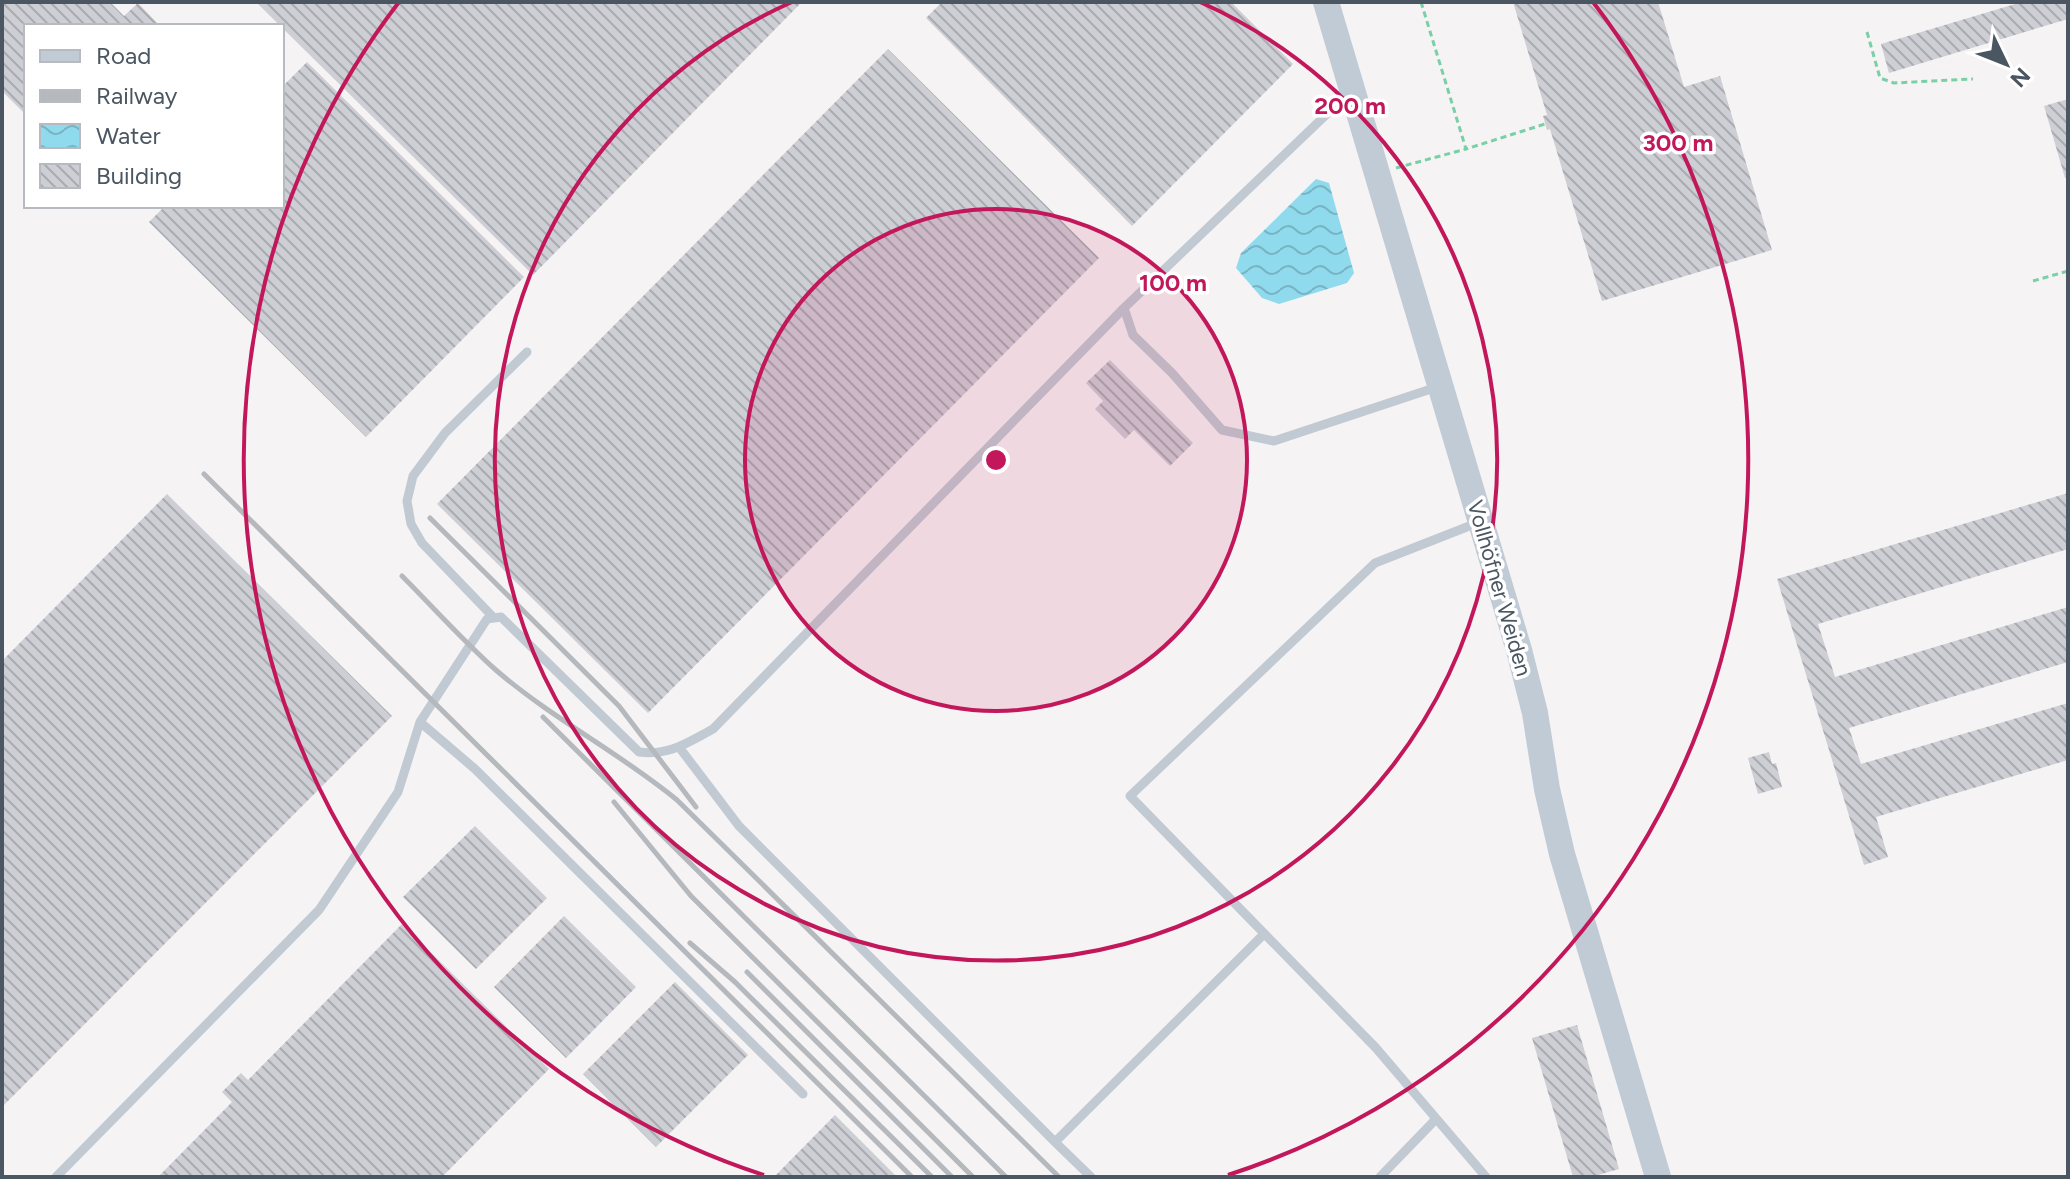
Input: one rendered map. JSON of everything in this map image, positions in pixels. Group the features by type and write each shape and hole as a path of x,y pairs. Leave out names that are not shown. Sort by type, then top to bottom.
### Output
{"main road":[{"name":"Vollhöfner Weiden","path":"1326,2 1528,683 1562,854 1658,1177"}],"lane":[{"path":"56,1177 319,910 398,792 420,722 487,619 501,617 639,752 657,754 679,747 713,729 1124,308 1330,111 1357,106"},
{"path":"1124,308 1133,335 1172,373 1222,430 1274,441 1440,386"},
{"path":"494,618 422,543 411,524 407,501 413,476 445,433 527,352"},
{"path":"1480,522 1375,563 1130,796 1376,1048 1486,1177"},
{"path":"420,722 475,769 803,1094"},
{"path":"679,747 739,826 1091,1177"},
{"path":"1055,1142 1264,934"},
{"path":"1380,1177 1436,1119"}],"path":[{"path":"1421,2 1466,149"},
{"path":"1867,32 1880,78 1894,83 1973,79"},
{"path":"1377,174 1545,124"},
{"path":"2033,281 2068,271"}],"water":[{"path":"1316,179 1329,183 1354,273 1347,283 1279,304 1262,298 1236,268 1241,253"}],"building":[{"path":"2,2 110,2 124,16 138,3 158,24 24,24 24,113 2,91"},
{"path":"256,2 800,4 533,275 284,30 284,24 278,24"},
{"path":"942,2 1231,2 1293,64 1132,226 926,18"},
{"path":"1513,2 1658,2 1684,87 1720,76 1772,250 1602,301 1550,129 1547,130 1543,116 1547,115"},
{"path":"2022,2 2068,2 2068,19 1889,73 1881,44"},
{"path":"888,49 1099,258 648,713 437,504"},
{"path":"307,62 524,277 366,437 149,222 163,208 284,208 284,85"},
{"path":"2068,99 2068,177 2065,178 2044,106"},
{"path":"1110,360 1193,443 1170,466 1134,430 1125,439 1095,409 1103,401 1086,383"},
{"path":"2068,493 2068,549 1818,624 1835,677 2068,607 2068,662 1849,728 1861,764 2068,703 2068,760 1876,817 1888,857 1864,865 1777,579"},
{"path":"167,494 392,716 2,1107 2,661"},
{"path":"1769,752 1772,764 1776,763 1782,787 1758,794 1748,758"},
{"path":"475,826 547,898 476,969 403,897"},
{"path":"564,916 636,987 566,1058 494,987"},
{"path":"402,924 549,1069 442,1177 158,1177 232,1102 222,1092 241,1073 248,1080"},
{"path":"675,982 748,1055 656,1147 583,1074"},
{"path":"1577,1025 1619,1169 1591,1177 1573,1177 1532,1038"},
{"path":"835,1115 897,1177 774,1177"}],"railway":[{"path":"204,474 912,1177"},
{"path":"430,518 619,706 696,807"},
{"path":"402,576 497,671 677,800 1059,1177"},
{"path":"543,717 1006,1177"},
{"path":"614,802 691,896 973,1177"},
{"path":"690,943 735,982 932,1177"},
{"path":"747,972 952,1177"}]}
